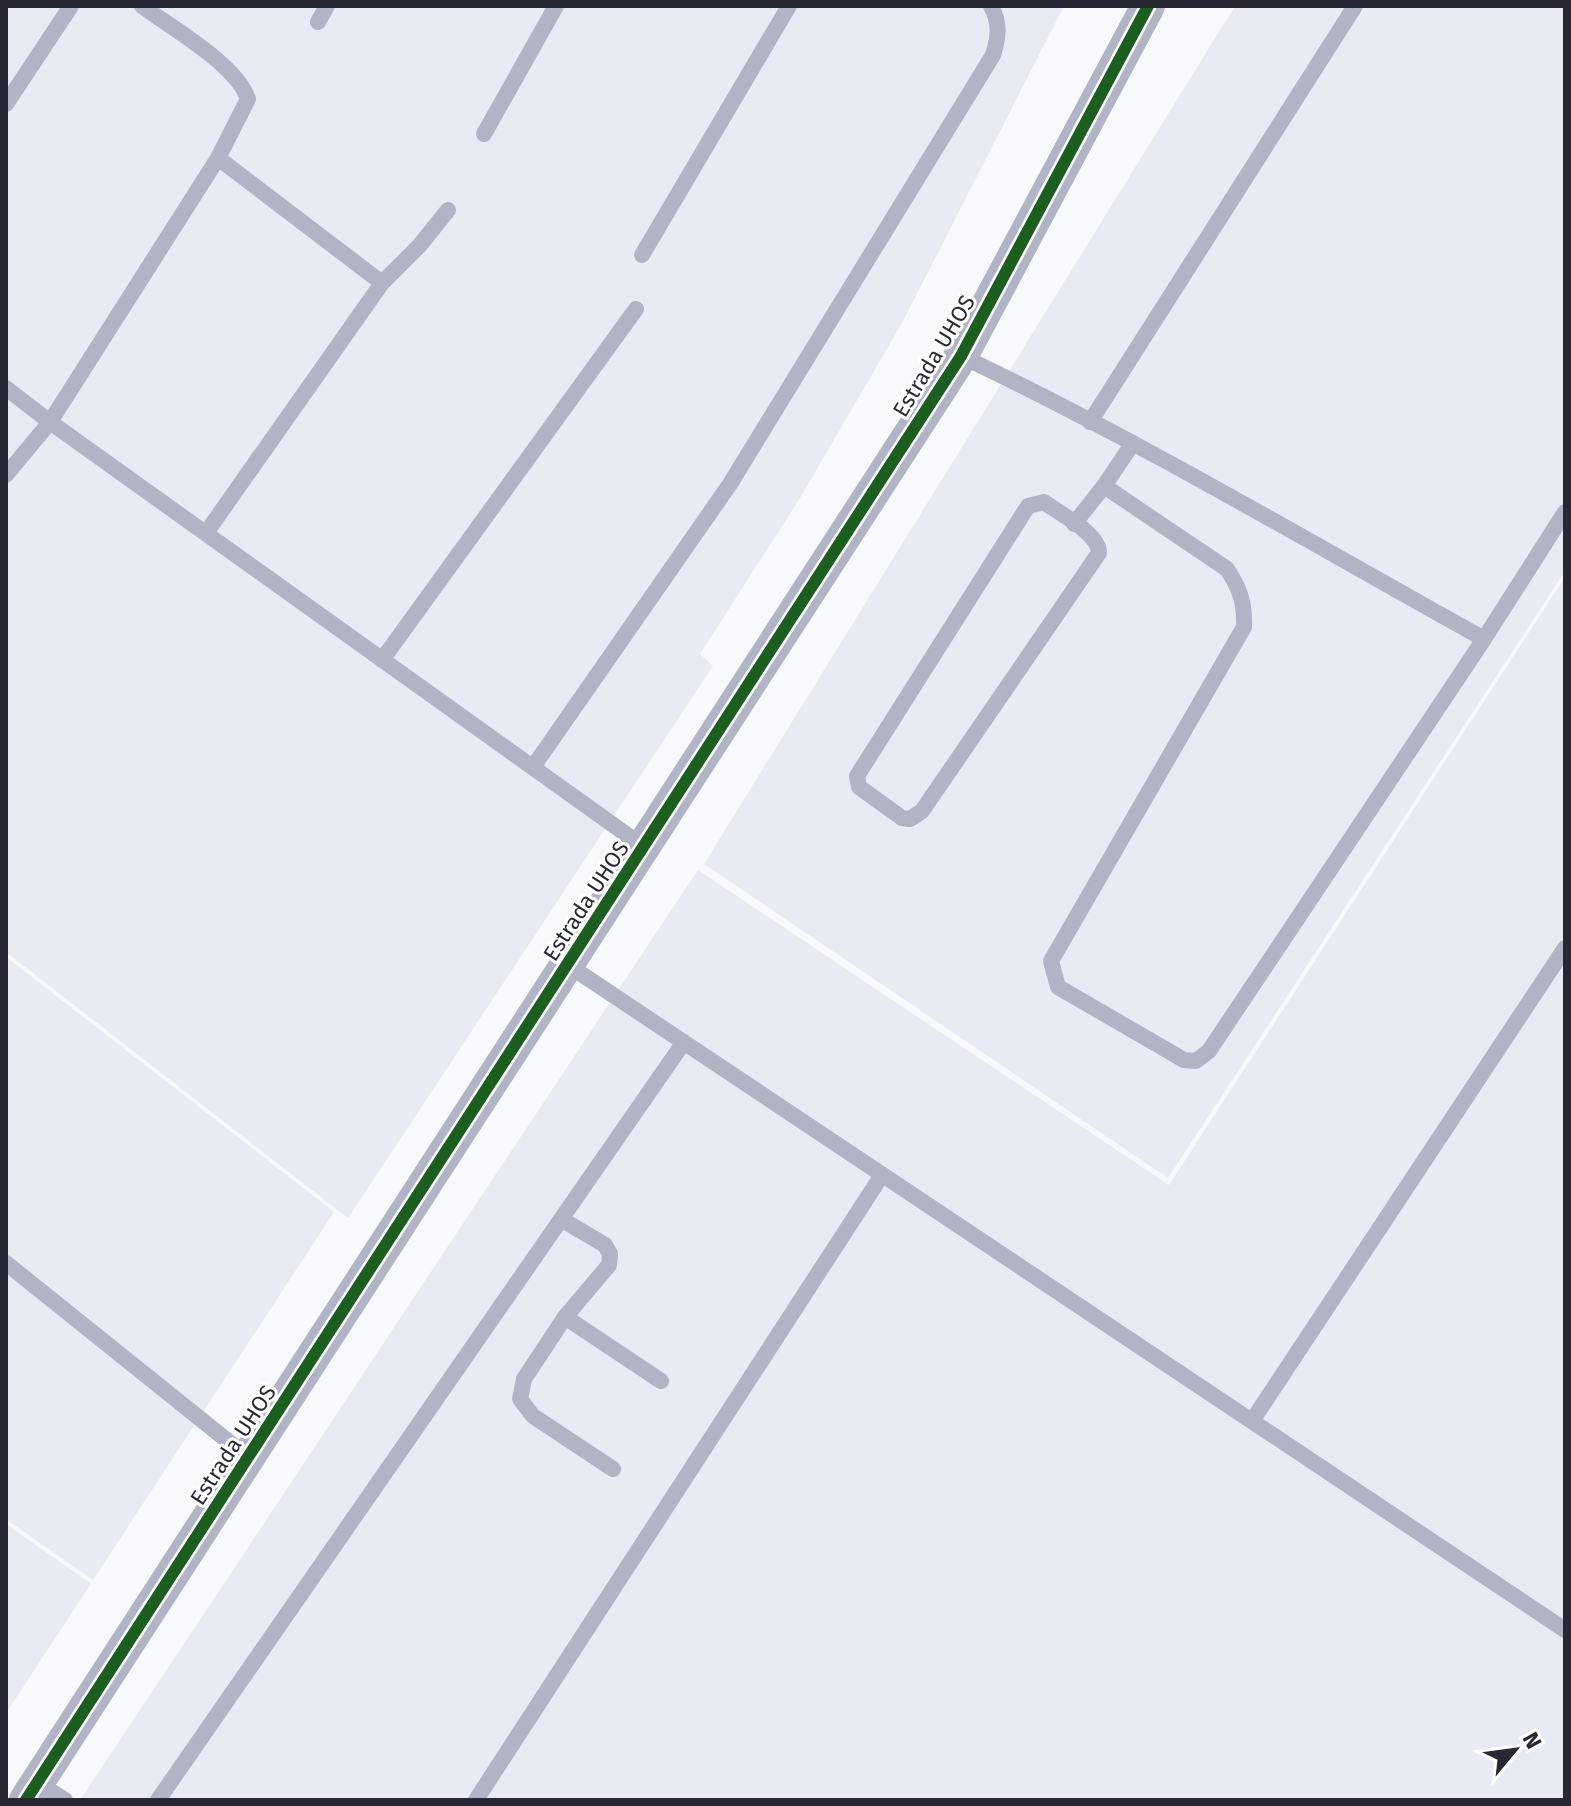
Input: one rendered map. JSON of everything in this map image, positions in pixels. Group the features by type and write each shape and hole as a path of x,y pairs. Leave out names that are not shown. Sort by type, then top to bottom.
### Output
{"street":[{"name":"Estrada UHOS","path":"43,1794 249,1458 961,356 1148,6"}],"lane":[{"path":"6,104 71,6"},
{"path":"6,475 50,422 218,158 248,99 232,72 142,6"},
{"path":"318,22 327,6"},
{"path":"484,134 556,6"},
{"path":"642,255 789,6"},
{"path":"533,767 730,484 993,55 999,36 991,6"},
{"path":"1090,422 1355,6"},
{"path":"218,158 382,283"},
{"path":"206,533 382,283 420,245 448,210"},
{"path":"382,660 636,309"},
{"path":"961,356 1133,443 1484,639"},
{"path":"6,388 644,847"},
{"path":"1074,524 1133,443"},
{"path":"1104,486 1227,569 1238,587 1245,608 1244,627 1051,961 1058,987 1184,1060 1196,1061 1209,1051 1484,639 1565,512"},
{"path":"1044,502 1074,524 1094,537 1100,548 1099,553 922,811 916,817 902,818 859,787 857,776 1028,506 1044,502"},
{"path":"1252,1421 1565,948"},
{"path":"568,965 1565,1630"},
{"path":"158,1800 684,1042"},
{"path":"476,1800 882,1175"},
{"path":"561,1219 605,1245 610,1254 609,1265 565,1317 524,1379 520,1399 533,1416 613,1469"},
{"path":"6,1263 249,1458"},
{"path":"565,1317 661,1381"}],"shaded area":[{"path":"6,6 1064,6 902,323 800,498 700,654 713,666 348,1218 6,952"},
{"path":"1235,6 1565,6 1565,571 1168,1178 704,864"},
{"path":"1565,577 1565,1800 80,1800 698,870 1169,1185"},
{"path":"6,957 334,1212 93,1580 6,1519"},
{"path":"6,1524 91,1584 6,1713"}],"cycle path":[{"path":"26,1800 961,356 1148,6"}]}
